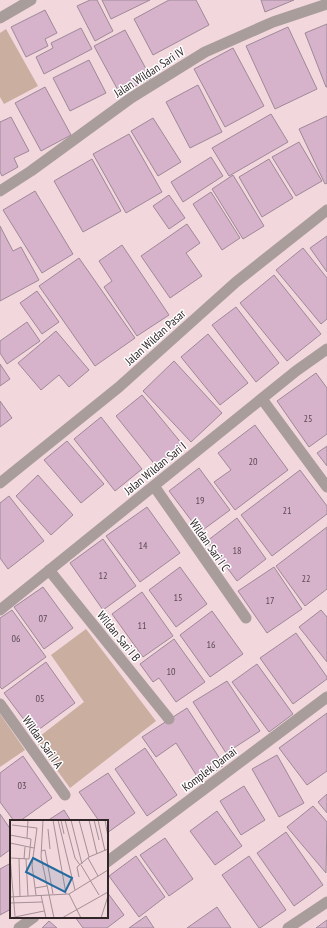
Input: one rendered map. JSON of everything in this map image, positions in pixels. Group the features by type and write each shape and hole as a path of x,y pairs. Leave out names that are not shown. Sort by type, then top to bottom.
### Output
{"street":[{"path":"0,18 31,0"},
{"name":"Jalan Wildan Sari IV","path":"0,191 31,171 131,98 205,52 273,22 327,4"},
{"name":"Jalan Wildan Pasar","path":"0,483 119,387 236,282 327,210"},
{"name":"Jalan Wildan Sari I","path":"0,610 296,371 327,349"},
{"path":"262,399 327,487"},
{"name":"Wildan Sari I C","path":"154,486 246,618"},
{"name":"Wildan Sari I B","path":"49,570 169,719"},
{"name":"Komplek Damai","path":"108,861 327,696"},
{"name":"Wildan Sari I A","path":"0,704 65,795"},
{"path":"288,928 327,902"},
{"path":"19,928 33,918"}],"shaded area":[{"path":"6,29 38,86 4,104 0,97 0,33"},
{"path":"86,629 156,721 70,788 35,740 84,702 51,655"},
{"path":"0,714 25,750 0,767"}],"building":[{"path":"90,0 97,0 113,31 95,41 77,6"},
{"path":"102,0 150,0 111,19"},
{"path":"169,0 196,0 209,25 153,55 134,19"},
{"path":"261,0 294,0 265,12"},
{"path":"45,10 57,33 45,39 48,46 26,57 11,27"},
{"path":"327,24 327,87 326,87 305,33"},
{"path":"288,27 317,89 275,109 246,46"},
{"path":"81,28 92,49 44,74 36,57 53,48 51,43"},
{"path":"125,30 151,78 120,94 94,46"},
{"path":"233,48 264,106 225,127 194,69"},
{"path":"89,60 106,93 70,111 53,78"},
{"path":"198,85 222,132 190,148 166,102"},
{"path":"45,87 71,135 41,151 15,103"},
{"path":"271,114 288,142 229,176 212,148"},
{"path":"327,116 327,183 325,184 299,129"},
{"path":"11,117 29,151 14,158 18,167 2,176 0,172 0,122"},
{"path":"153,118 181,162 158,176 131,131"},
{"path":"129,134 162,192 126,213 93,154"},
{"path":"299,142 322,181 296,196 272,157"},
{"path":"211,157 223,176 183,202 171,182"},
{"path":"92,159 121,211 83,232 54,181"},
{"path":"269,159 293,198 262,217 239,177"},
{"path":"233,175 264,226 243,239 212,189"},
{"path":"35,191 73,254 42,273 3,210"},
{"path":"211,192 240,238 222,250 193,204"},
{"path":"169,195 185,218 169,229 153,206"},
{"path":"187,224 200,243 186,253 202,276 170,298 141,256"},
{"path":"0,226 13,251 21,247 39,280 0,301"},
{"path":"327,236 327,272 310,248"},
{"path":"122,245 169,315 137,336 104,287 112,281 99,261"},
{"path":"303,248 327,278 327,319 321,324 276,270"},
{"path":"79,258 135,338 95,366 39,286"},
{"path":"274,275 321,334 287,361 240,303"},
{"path":"37,291 59,322 42,334 20,303"},
{"path":"236,307 279,363 256,382 212,325"},
{"path":"27,322 40,341 7,364 0,353 0,341"},
{"path":"56,331 89,370 69,387 59,375 41,390 18,363"},
{"path":"208,334 248,383 220,405 181,357"},
{"path":"174,361 222,413 191,442 143,391"},
{"path":"0,364 10,379 0,386"},
{"path":"316,373 327,388 327,434 309,447 277,401"},
{"path":"142,395 182,444 156,466 116,416"},
{"path":"0,401 12,418 0,427"},
{"path":"101,417 142,469 115,491 74,439"},
{"path":"255,425 288,470 235,510 214,482 231,470 218,453"},
{"path":"67,441 104,484 81,503 44,460"},
{"path":"327,446 327,466 317,453"},
{"path":"199,468 230,510 200,532 169,491"},
{"path":"300,470 327,506 327,514 272,556 241,515"},
{"path":"38,475 73,515 51,535 16,496"},
{"path":"9,496 44,541 8,569 0,558 0,503"},
{"path":"147,507 180,553 140,582 106,536"},
{"path":"237,518 266,559 237,581 207,541"},
{"path":"327,527 327,589 305,606 276,566"},
{"path":"103,539 136,586 103,610 70,563"},
{"path":"180,567 207,604 176,627 149,590"},
{"path":"274,567 302,609 267,633 238,591"},
{"path":"43,587 73,628 44,649 14,607"},
{"path":"142,592 173,636 143,657 112,614"},
{"path":"12,610 46,657 2,689 0,687 0,618"},
{"path":"321,610 327,617 327,662 299,627"},
{"path":"212,611 243,654 210,677 180,635"},
{"path":"296,633 327,679 293,704 260,658"},
{"path":"174,639 205,682 176,702 159,678 153,682 140,664"},
{"path":"46,662 75,703 34,733 4,693"},
{"path":"257,664 293,714 269,732 232,682"},
{"path":"227,681 260,731 226,753 193,702"},
{"path":"187,708 224,765 200,781 176,743 156,757 142,737"},
{"path":"327,713 327,771 307,785 279,748"},
{"path":"145,748 177,795 147,816 115,769"},
{"path":"277,755 304,803 279,817 252,769"},
{"path":"23,756 52,798 21,820 13,820 0,802 0,773"},
{"path":"108,773 135,813 108,832 108,820 98,820 79,792"},
{"path":"244,786 265,820 241,835 220,801"},
{"path":"327,794 327,813 318,802"},
{"path":"313,806 327,822 326,873 287,827"},
{"path":"64,810 70,820 49,820"},
{"path":"217,811 242,846 215,865 190,831"},
{"path":"0,814 10,829 10,850 0,857"},
{"path":"286,832 323,885 294,906 257,853"},
{"path":"165,838 193,879 169,896 140,855"},
{"path":"136,856 165,897 139,917 109,876"},
{"path":"249,856 286,910 260,928 222,875"},
{"path":"10,864 10,910 0,915 0,869"},
{"path":"108,893 124,915 107,928 83,928 76,918 108,918"},
{"path":"217,907 231,928 187,928"},
{"path":"146,916 154,928 129,928"},
{"path":"327,920 327,928 316,928"},
{"path":"49,921 57,928 42,928"}]}
